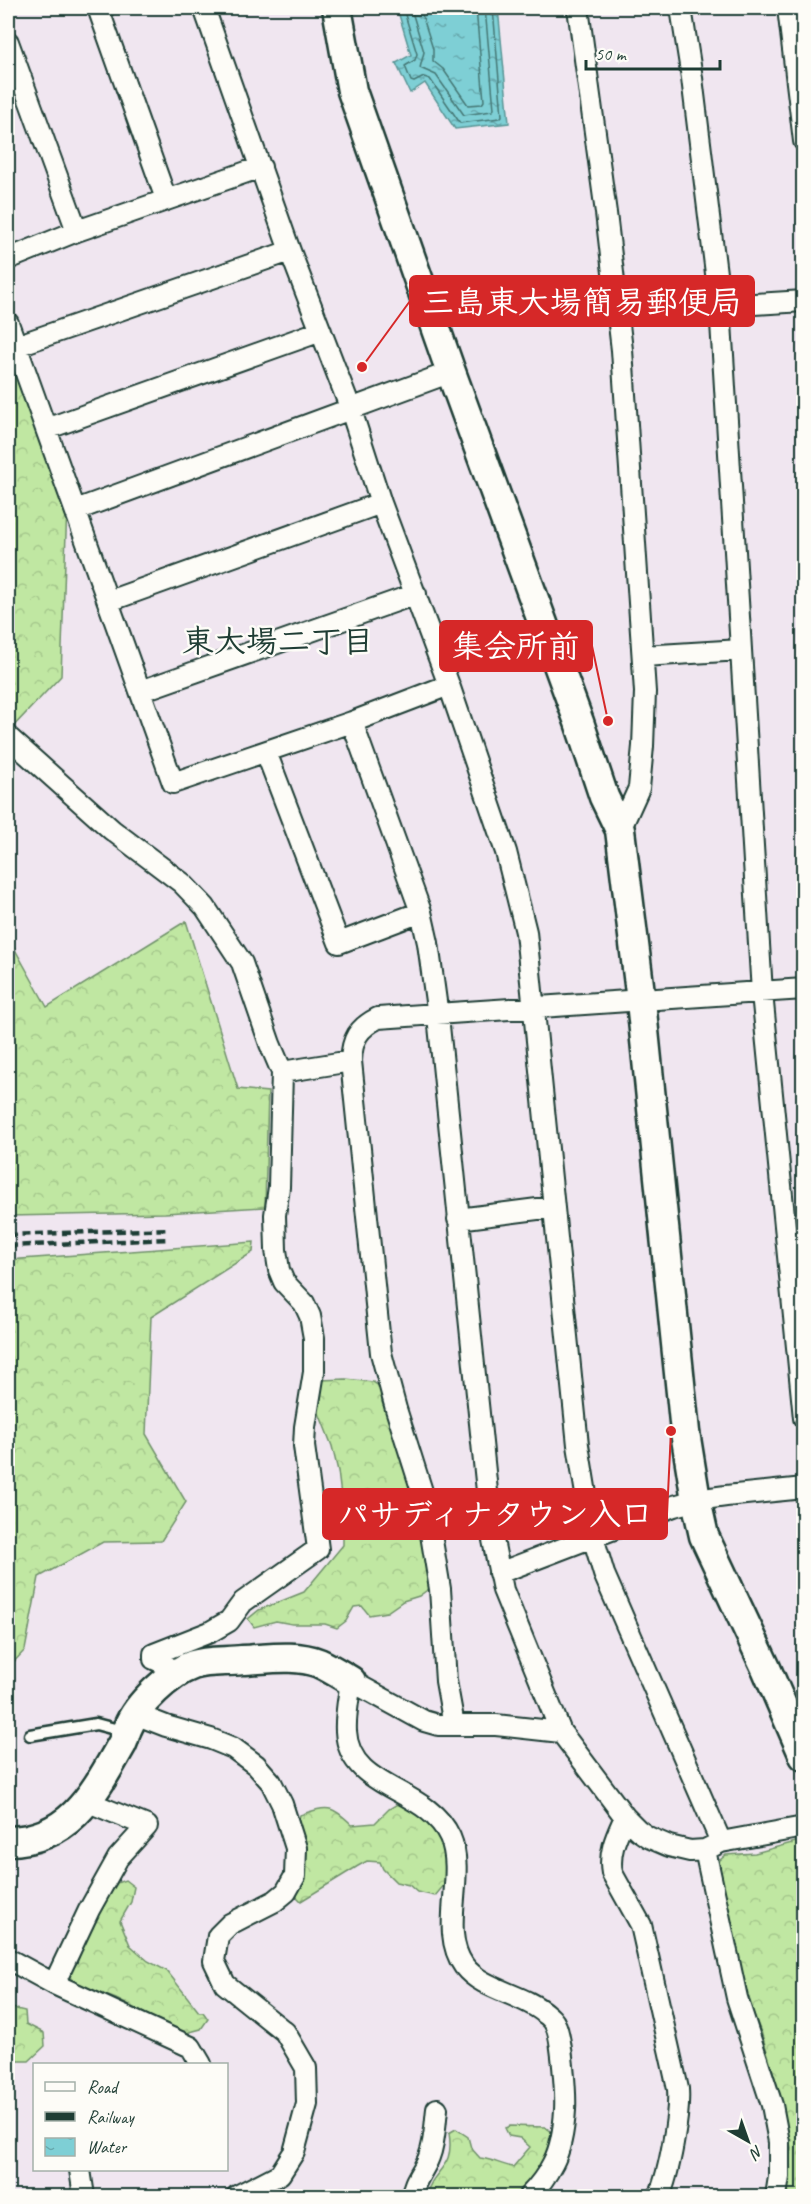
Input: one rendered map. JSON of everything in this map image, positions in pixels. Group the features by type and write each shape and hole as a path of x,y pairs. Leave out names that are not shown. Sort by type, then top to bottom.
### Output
{"street":[{"path":"98,8 166,199"},
{"path":"204,8 290,251 350,407 381,503 449,685 506,852 526,932 578,1445 593,1537 604,1574 712,1846 737,1998 772,2105 779,2142 779,2177 776,2196"},
{"path":"337,8 352,91 604,797 620,830 641,1001 685,1432 696,1500 704,1536 766,1668 804,1756"},
{"path":"578,8 602,180 622,350 645,692 644,746 639,788 620,830"},
{"path":"681,8 692,78 720,306 762,993 804,1418"},
{"path":"788,8 804,141"},
{"path":"8,42 77,231"},
{"path":"8,259 77,231 261,167"},
{"path":"16,346 290,251"},
{"path":"720,306 804,302"},
{"path":"8,324 173,783 266,753 449,685"},
{"path":"46,429 321,332"},
{"path":"76,510 350,407 451,372"},
{"path":"109,601 381,503"},
{"path":"141,691 416,594"},
{"path":"643,656 741,650"},
{"path":"352,722 421,912 428,943 438,1016 491,1530 503,1590 561,1732 625,1817 648,1837 669,1846 690,1851 804,1827"},
{"path":"8,737 112,830 182,883 205,907 242,963 282,1072 279,1187 275,1215 276,1250 279,1270 284,1282 304,1303 310,1317 314,1338 314,1372 304,1446 318,1549 243,1602 229,1621 210,1632 154,1654 154,1659 165,1664 173,1676"},
{"path":"266,753 339,943 421,912"},
{"path":"454,1725 446,1681 440,1589 426,1504 381,1353 351,1061 351,1047 355,1035 366,1024 378,1018 438,1016 533,1007 804,989"},
{"path":"282,1072 351,1061"},
{"path":"458,1219 553,1207"},
{"path":"499,1572 674,1506 696,1500 804,1488"},
{"path":"8,1841 21,1841 52,1831 70,1820 86,1801 123,1741 131,1723 156,1690 173,1676 194,1665 271,1658 299,1659 318,1663 424,1721 438,1725 496,1725 561,1732"},
{"path":"351,1681 346,1734 357,1760 363,1769 381,1783 429,1809 449,1836 455,1854 456,1878 453,1907 458,1955 465,1967 474,1976 532,2004 546,2013 555,2024 559,2038 565,2109 560,2142 553,2163 529,2196"},
{"path":"131,1723 166,1726 211,1739 233,1748 256,1765 271,1782 282,1804 296,1848 295,1876 286,1892 275,1901 230,1924 218,1936 214,1962 225,1984 285,2032 306,2068 307,2104 294,2152 280,2174 237,2196"},
{"path":"54,1984 118,1858 147,1826 86,1801"},
{"path":"625,1817 615,1840 610,1864 612,1873 641,1925 680,2104 659,2196"},
{"path":"8,1959 54,1984 191,2048 200,2063"},
{"path":"412,2196 414,2185 429,2158 437,2109"},
{"path":"80,2171 84,2196"}],"lane":[{"path":"30,1735 96,1724 131,1723"}],"green space":[{"path":"8,342 67,504 61,676 8,732"},
{"path":"186,921 238,1089 268,1092 265,1207 165,1213 8,1216 8,937 47,1007"},
{"path":"254,1242 253,1252 151,1317 146,1434 186,1502 161,1541 103,1542 39,1577 25,1650 8,1668 8,1260"},
{"path":"346,1379 373,1382 381,1387 382,1402 422,1508 430,1588 419,1596 403,1601 387,1612 369,1615 362,1606 354,1607 346,1621 337,1628 325,1624 292,1624 276,1621 254,1627 248,1619 259,1610 304,1592 343,1545 343,1512 338,1471 332,1446 317,1408 321,1380"},
{"path":"399,1803 416,1809 437,1830 448,1859 445,1884 435,1896 417,1892 409,1885 396,1882 383,1869 380,1862 367,1861 301,1901 297,1897 295,1830 300,1815 328,1809 339,1813 352,1825 375,1823"},
{"path":"803,1840 803,2196 786,2196 791,2148 781,2098 762,2035 744,1989 740,1963 714,1865 726,1855 755,1853"},
{"path":"125,1880 134,1887 131,1902 120,1921 130,1945 148,1961 167,1971 199,2012 203,2012 208,2019 201,2029 186,2033 171,2027 116,1999 75,1987 68,1975 77,1963 89,1926 111,1885"},
{"path":"8,2007 25,2011 26,2024 44,2033 45,2046 29,2061 14,2061 8,2037"},
{"path":"510,2126 545,2127 556,2135 547,2162 522,2196 426,2196 449,2154 449,2133 456,2129 468,2137 471,2148 480,2158 513,2167 530,2147 520,2138 509,2136 505,2128"}],"water":[{"path":"397,8 498,8 509,123 455,129 425,83 410,93 396,63 411,55"}],"railway":[{"path":"8,1235 169,1229"},
{"path":"8,1246 169,1239"}],"place":[{"name":"三島東大場簡易郵便局","path":"362,367"},
{"name":"集会所前","path":"608,721"},
{"name":"パサディナタウン入口","path":"671,1431"}],"district":[{"name":"東大場二丁目","path":"278,641"}]}
